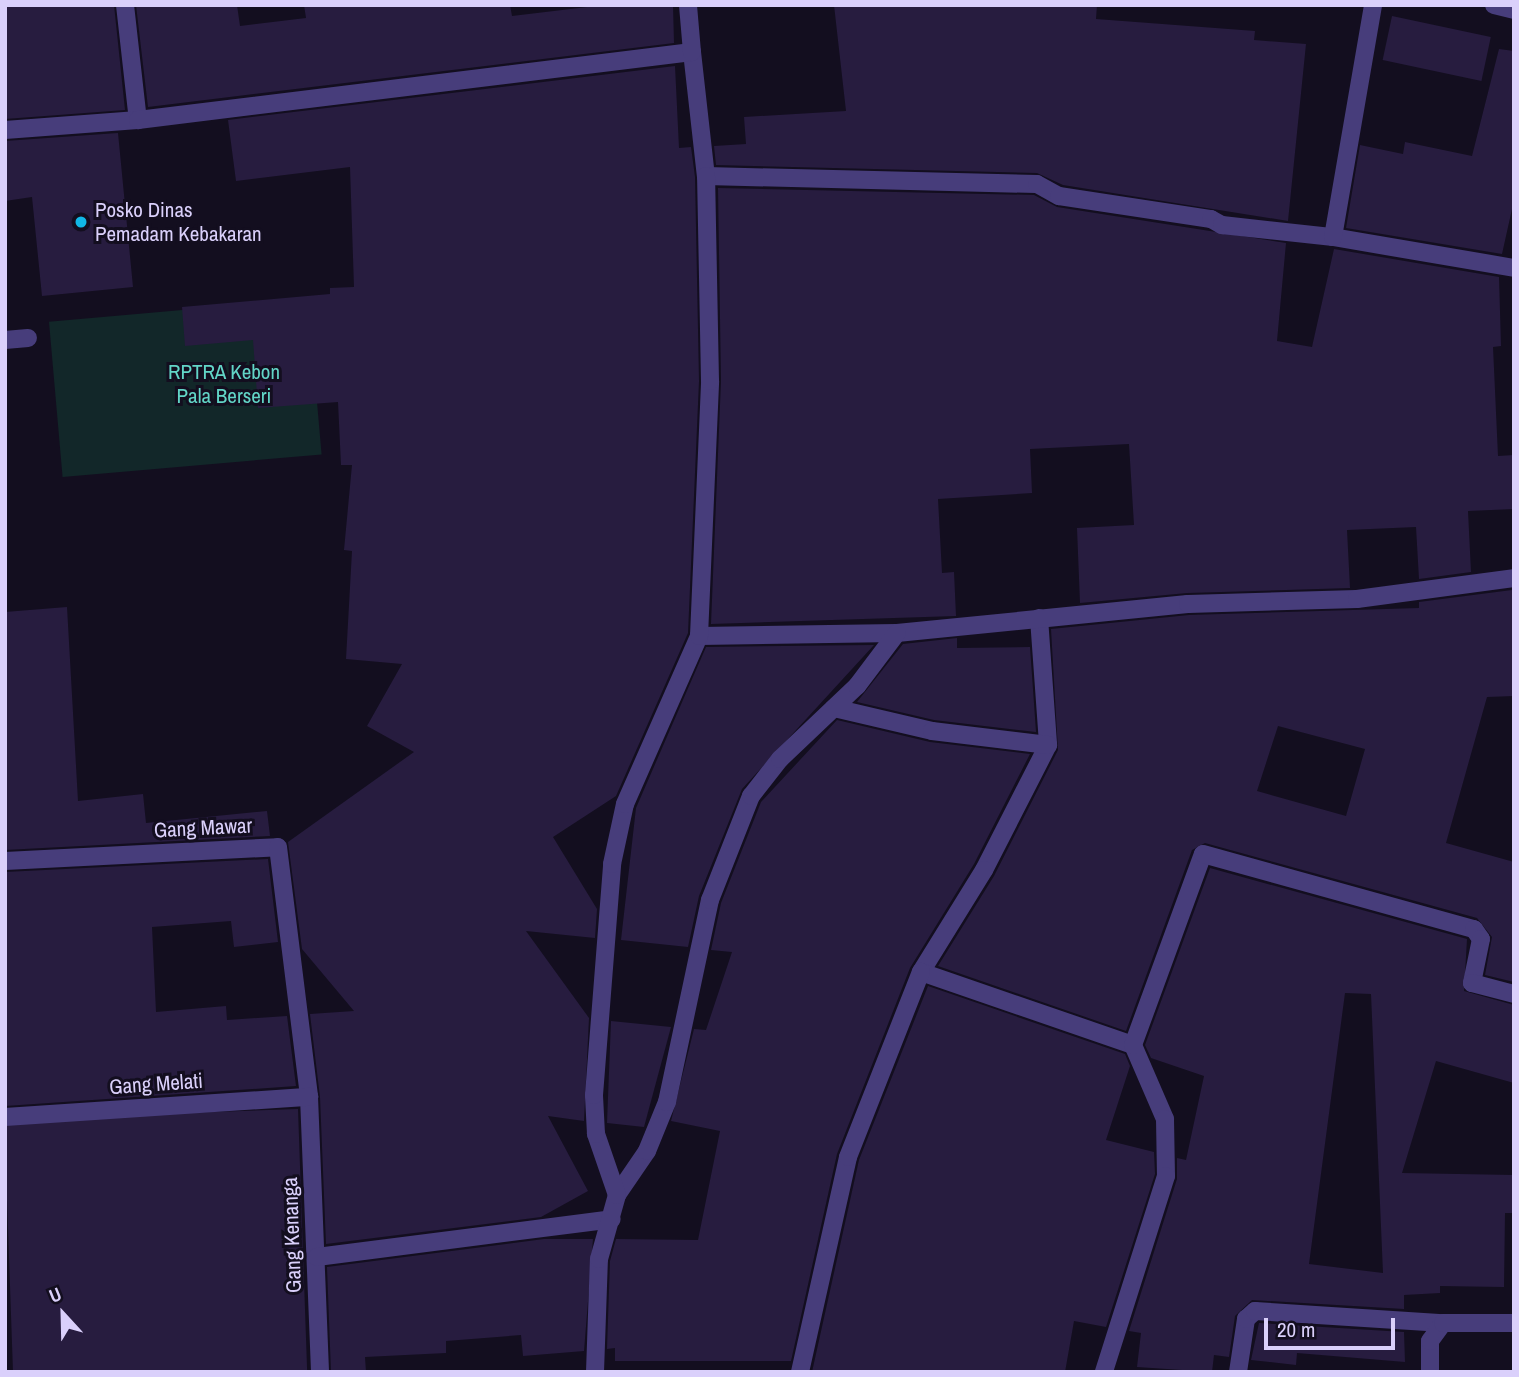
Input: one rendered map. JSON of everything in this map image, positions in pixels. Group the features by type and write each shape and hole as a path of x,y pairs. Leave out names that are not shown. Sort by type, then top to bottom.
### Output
{"street":[{"path":"125,5 138,120"},
{"path":"617,1195 596,1134 594,1095 612,864 625,804 699,636 710,381 706,176 688,5"},
{"path":"1333,237 1373,5"},
{"path":"1494,5 1514,10"},
{"path":"5,130 138,120 692,52"},
{"path":"706,176 1037,184 1059,196 1211,219 1222,225 1333,237 1514,268"},
{"path":"5,340 28,338"},
{"path":"699,636 897,633 1188,604 1357,599 1514,578"},
{"path":"800,1372 848,1157 921,972 984,870 1048,745 1039,618"},
{"path":"595,1372 599,1259 617,1195 647,1151 667,1102 710,900 735,828 780,759 834,708 897,633"},
{"path":"834,708 932,731 1048,745"},
{"name":"Gang Mawar","path":"5,861 278,847 309,1097"},
{"path":"1104,1372 1166,1177 1165,1119 1133,1045 1203,854 1474,929 1481,939 1472,983 1514,994"},
{"path":"921,972 1133,1045"},
{"name":"Gang Melati","path":"5,1117 309,1097"},
{"name":"Gang Kenanga","path":"309,1097 320,1372"},
{"path":"317,1257 612,1219"},
{"path":"1238,1372 1246,1319 1255,1311 1443,1323 1514,1323"},
{"path":"1430,1372 1430,1341 1443,1323"}],"green space":[{"name":"RPTRA Kebon Pala Berseri","path":"308,299 322,454 63,477 49,322"}],"building":[{"path":"5,5 114,5 125,110 5,119"},
{"path":"136,5 237,5 240,26 306,18 304,5 510,5 512,16 604,5 673,5 674,43 148,107"},
{"path":"834,5 1097,5 1096,19 1255,31 1254,40 1306,44 1288,221 1063,185 1037,173 716,165 714,146 746,144 744,117 846,111"},
{"path":"1392,16 1491,37 1481,81 1383,60"},
{"path":"1499,49 1514,51 1514,200 1502,254 1346,228 1360,145 1403,154 1405,142 1472,156"},
{"path":"675,66 679,148 691,147 695,177 699,381 688,633 616,796 553,837 597,909 595,938 526,931 589,1018 584,1121 548,1116 588,1191 541,1217 326,1244 320,1097 310,1014 354,1011 302,949 288,842 414,752 367,726 402,664 346,659 352,551 344,550 352,465 341,465 338,402 258,408 253,340 185,346 182,307 330,294 330,288 354,287 350,167 236,181 228,120"},
{"name":"Posko Dinas Pemadam Kebakaran","path":"118,133 133,287 42,296 32,197 5,201 5,141"},
{"path":"718,188 1034,195 1057,207 1286,243 1277,341 1312,347 1334,249 1499,277 1501,346 1493,347 1498,456 1514,455 1514,509 1468,511 1471,572 1419,579 1416,527 1347,530 1350,588 1187,593 1080,603 1077,528 1134,525 1129,444 1030,449 1032,493 938,499 942,573 954,572 956,616 711,624 721,381"},
{"path":"1512,590 1514,696 1487,697 1446,843 1514,862 1514,982 1485,975 1492,937 1477,918 1205,843 1192,850 1126,1031 938,966 994,876 1058,750 1051,629 1189,615 1419,608 1419,602","holes":["1278,726 1365,749 1346,816 1257,791"]},
{"path":"67,607 78,801 143,794 146,823 267,811 270,836 5,850 5,612"},
{"path":"957,638 957,648 1030,647 1036,732 934,720 857,702 903,644"},
{"path":"874,645 742,789 699,896 688,947 621,940 636,808 706,647"},
{"path":"837,720 930,742 1030,754 974,864 910,968 837,1154 791,1361 615,1361 615,1348 607,1349 610,1261 616,1239 698,1240 720,1131 671,1121 694,1029 706,1030 732,952 711,950 721,903 761,802"},
{"path":"268,859 278,942 234,947 231,921 152,927 156,1012 226,1006 227,1020 287,1016 296,1086 5,1106 5,872"},
{"path":"1210,868 1467,939 1464,991 1514,1005 1514,1083 1436,1061 1402,1173 1514,1175 1514,1213 1505,1213 1504,1287 1440,1286 1440,1293 1404,1295 1404,1309 1252,1300 1235,1316 1229,1357 1214,1355 1212,1372 1137,1367 1141,1333 1129,1331 1177,1179 1177,1158 1186,1160 1204,1076 1151,1058 1145,1045","holes":["1345,993 1371,994 1383,1273 1309,1264"]},
{"path":"928,986 1125,1054 1130,1066 1106,1140 1154,1152 1155,1174 1106,1327 1074,1321 1065,1372 812,1372 859,1160"},
{"path":"611,1021 671,1027 644,1127 607,1123"},
{"path":"298,1109 307,1372 13,1372 5,1119"},
{"path":"544,1239 593,1239 584,1351 523,1356 521,1335 446,1341 446,1353 365,1357 366,1372 331,1372 327,1267"},
{"path":"1259,1323 1404,1332 1405,1362 1297,1353 1296,1365 1251,1360"}],"place":[{"name":"Posko Dinas Pemadam Kebakaran","path":"81,222"}]}
